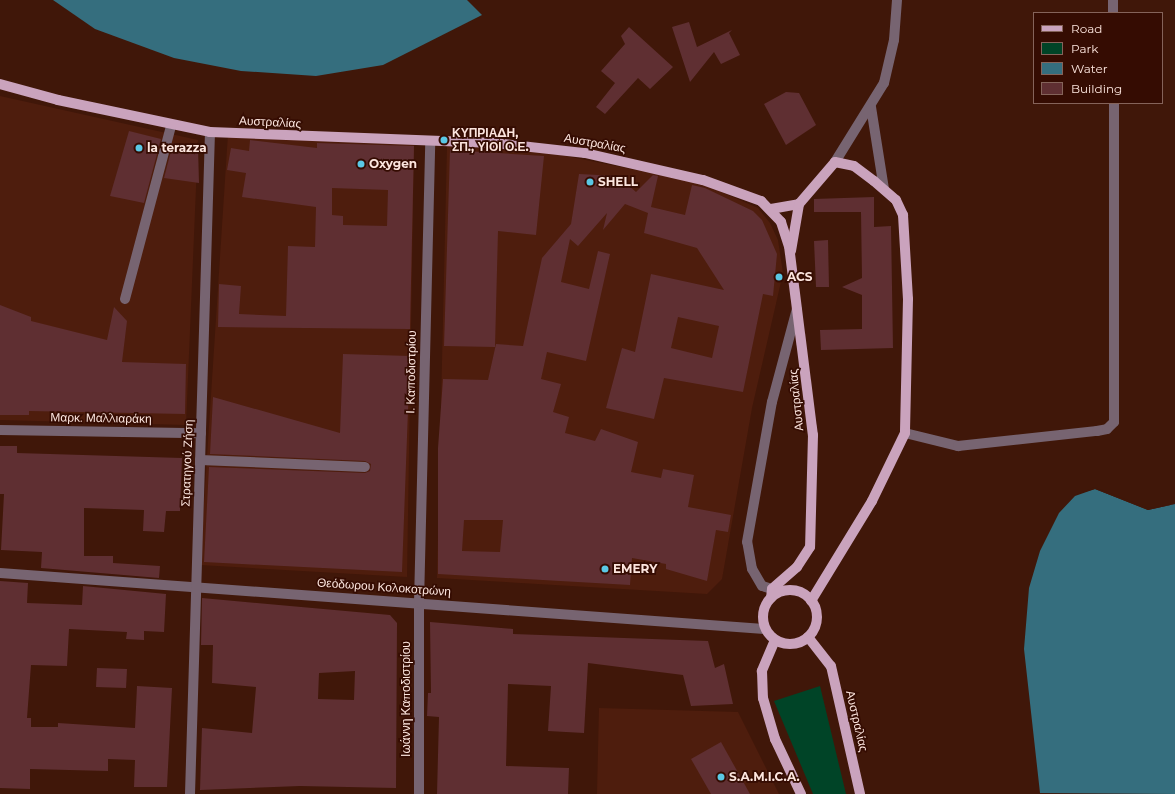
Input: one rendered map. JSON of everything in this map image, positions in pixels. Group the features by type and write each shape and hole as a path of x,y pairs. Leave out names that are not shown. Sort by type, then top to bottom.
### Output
{"main road":[{"name":"Αυστραλίας","path":"0,84 171,126 210,132 530,146 606,157 703,180 756,199 771,209 781,222 791,254 813,435 810,546 797,567 771,593 764,609 765,629"},
{"path":"791,254 799,204 835,162 854,166 896,200 906,228 908,387 905,433 872,501 811,601"},
{"path":"771,209 799,204"},
{"path":"765,629 775,640 790,645 808,637 816,623 811,601 803,594 787,590 771,593"},
{"name":"Αυστραλίας","path":"808,637 831,666 860,794"},
{"path":"775,640 762,671 763,698 773,733 801,794"}],"street":[{"path":"835,162 871,107 890,62 897,0"},
{"path":"1113,0 1113,12"},
{"path":"905,433 958,446 1107,429 1114,422 1116,412 1114,104"},
{"path":"871,107 884,189"},
{"path":"125,299 171,126"},
{"name":"Στρατηγού Ζήση","path":"190,794 210,132"},
{"name":"Ι. Καποδιστρίου","path":"419,603 430,141"},
{"path":"771,593 762,586 752,569 747,542 772,402 798,304"},
{"name":"Μαρκ. Μαλλιαράκη","path":"0,430 201,433"},
{"path":"200,460 365,467"},
{"name":"Θεόδωρου Κολοκοτρώνη","path":"0,573 196,586 765,629"},
{"name":"Ιωάννη Καποδιστρίου","path":"419,603 419,794"}],"shaded area":[{"path":"0,96 198,140 186,425 0,420"},
{"path":"228,134 414,142 407,577 200,565"},
{"path":"447,146 546,152 701,183 758,208 770,223 778,240 783,273 752,408 722,579 707,594 437,578"},
{"path":"599,708 738,712 779,794 597,794"}],"green space":[{"path":"820,686 846,794 813,794 774,701"}],"water":[{"path":"53,0 467,0 482,15 383,65 316,76 241,71 174,58 95,29"},
{"path":"1095,489 1148,510 1175,504 1175,794 1040,793 1024,649 1029,588 1040,551 1059,513 1075,496"}],"pier":[{"path":"1095,487 1148,508 1175,504 1148,510 1095,489 1074,495"}],"building":[{"path":"689,22 697,47 732,30 729,33 740,55 721,64 714,52 690,82 672,27"},
{"path":"629,27 673,67 650,89 638,78 605,114 596,107 615,83 601,71 625,44 621,36"},
{"path":"786,92 799,93 816,125 786,145 764,104"},
{"path":"129,131 161,139 144,203 110,196"},
{"path":"250,140 317,148 317,143 414,146 410,329 218,327 219,284 241,286 239,314 286,316 288,246 315,247 316,207 242,197 246,173 227,170 231,148 249,151","holes":["332,188 388,190 387,226 343,225 343,216 332,215"]},
{"path":"173,143 198,147 199,183 164,178"},
{"path":"450,150 544,156 536,235 498,231 495,347 444,346"},
{"path":"579,174 618,176 636,192 653,175 658,176 651,207 685,215 692,185 705,188 753,211 762,220 777,254 773,296 763,294 743,392 664,378 654,419 606,408 622,348 635,352 651,274 724,290 697,248 644,233 648,213 625,204 603,230 607,213 578,246 570,239 561,282 589,289 598,251 610,254 586,361 547,352 541,379 561,384 553,412 569,417 565,433 595,441 601,429 638,442 631,472 661,478 663,469 694,475 688,507 731,515 728,532 716,530 707,581 666,569 666,564 632,558 630,585 438,574 438,448 443,379 488,380 496,344 523,346 542,258 571,224","holes":["678,317 719,326 712,358 671,348","464,520 503,520 500,552 462,551"]},
{"path":"874,197 874,227 891,226 893,348 821,350 820,330 862,329 862,295 842,287 862,278 861,212 814,212 814,199"},
{"path":"828,240 829,287 816,287 814,241"},
{"path":"0,305 31,317 31,321 107,340 114,307 127,321 122,362 186,364 185,414 29,411 29,415 0,415"},
{"path":"343,354 410,356 402,572 204,562 209,467 365,473 370,471 371,464 365,461 210,454 213,397 340,433"},
{"path":"0,446 17,446 17,453 182,458 180,511 166,511 164,532 143,531 144,510 84,508 84,556 113,556 113,563 160,566 159,578 41,568 42,552 1,550 4,494 0,494"},
{"path":"0,581 28,583 27,603 82,605 83,586 166,594 164,632 144,631 144,640 126,639 127,632 69,629 67,666 31,665 27,718 31,718 31,727 58,727 58,723 135,728 137,686 172,688 167,787 134,787 135,760 108,759 108,771 30,769 30,789 0,788"},
{"path":"202,598 390,615 397,623 396,788 300,786 200,790 202,728 252,733 256,687 212,683 213,645 201,645","holes":["355,671 354,700 318,699 319,673"]},
{"path":"430,622 513,629 513,634 708,641 715,668 724,664 733,704 691,706 683,675 588,663 584,733 548,731 551,686 508,684 506,766 569,768 568,794 437,794 439,717 427,716 428,693 431,693"},
{"path":"97,668 127,669 126,688 96,687"},
{"name":"S.A.M.I.C.A.","path":"721,742 750,794 711,794 691,759"}],"place":[{"name":"ΚΥΠΡΙΑΔΗ, ΣΠ., ΥΙΟΙ Ο.Ε.","path":"444,140"},
{"name":"la terazza","path":"139,148"},
{"name":"Oxygen","path":"361,164"},
{"name":"SHELL","path":"590,182"},
{"name":"ACS","path":"779,277"},
{"name":"EMERY","path":"605,569"},
{"name":"S.A.M.I.C.A.","path":"721,777"}]}
